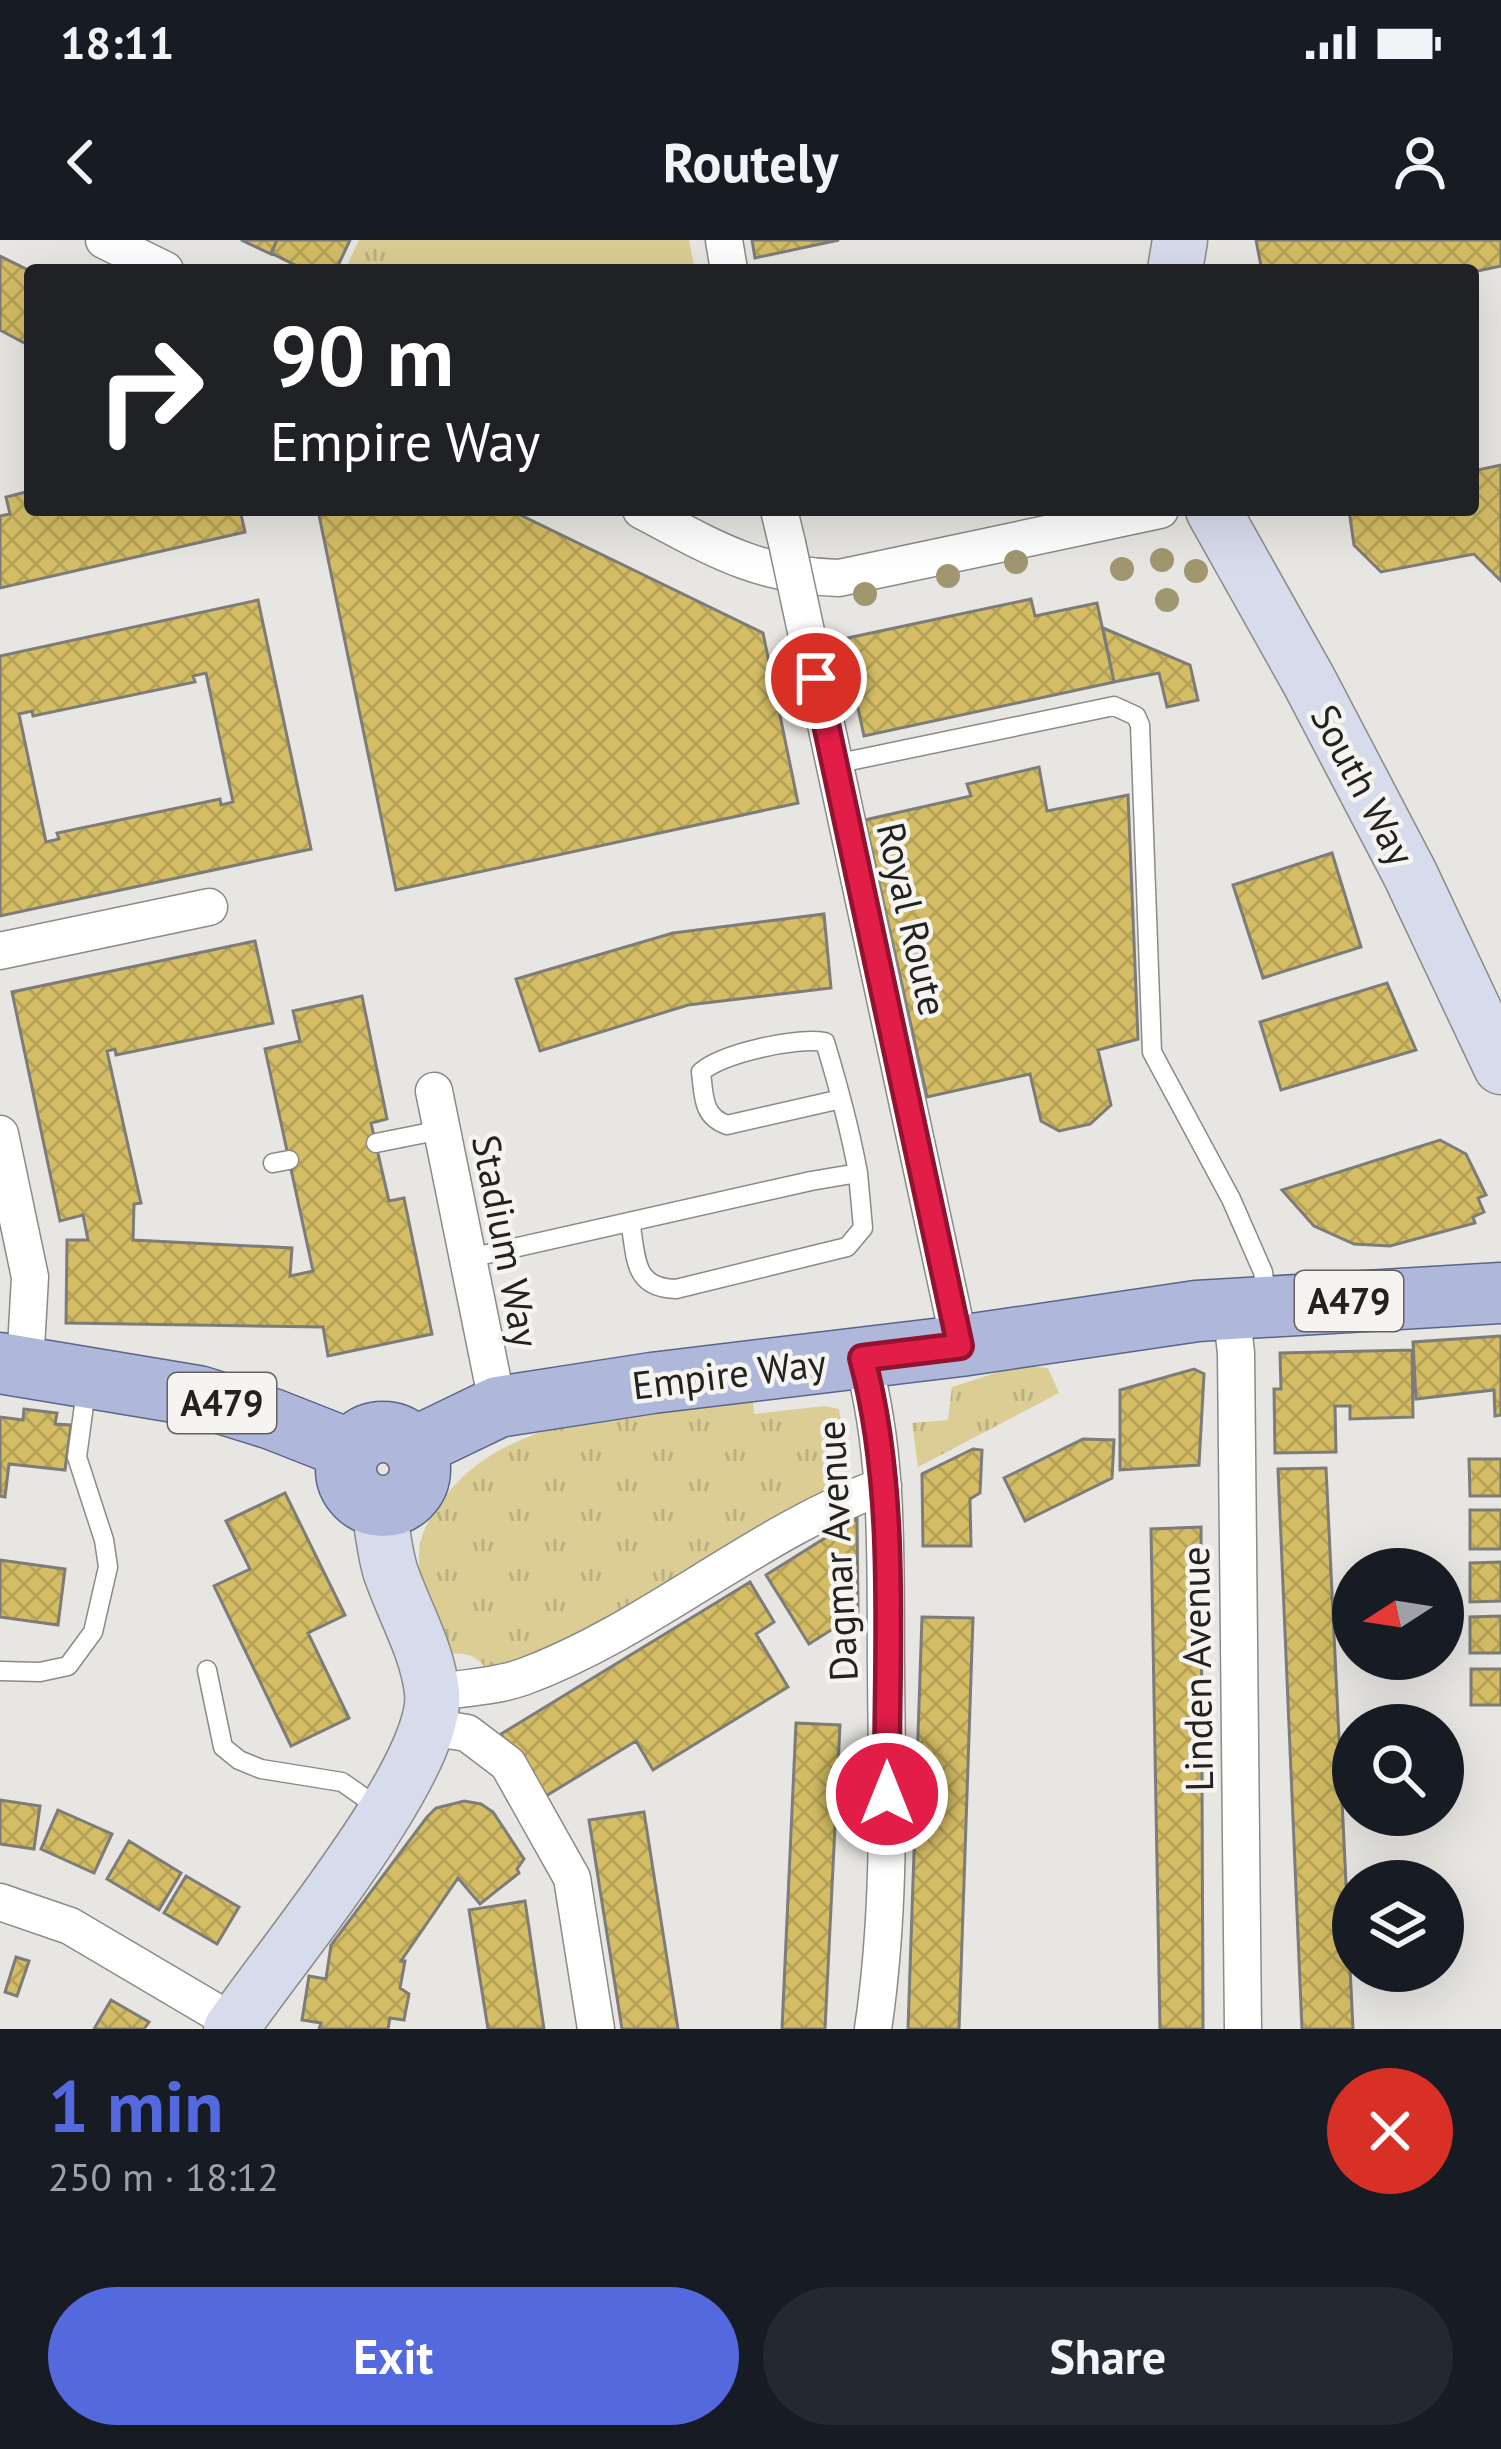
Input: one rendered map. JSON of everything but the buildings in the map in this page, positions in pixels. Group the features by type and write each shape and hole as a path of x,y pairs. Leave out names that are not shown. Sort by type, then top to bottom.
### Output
{"main road":[{"name":"South Way","path":"1216,516 1401,856 1501,1067"},
{"name":"A479","path":"1232,1308 1501,1294"},
{"name":"Empire Way","path":"413,1448 497,1407 1232,1308"},
{"name":"A479","path":"12,1364 198,1396 351,1450"},
{"path":"394,1433 413,1448 419,1468 414,1488 400,1502 368,1503 352,1490 345,1470 351,1450 369,1434 394,1433"},
{"path":"233,2028 386,1812 430,1710 411,1617 392,1574 379,1506"}],"street":[{"path":"104,240 153,264"},
{"path":"653,516 742,562 802,577 839,578 1132,516"},
{"name":"Royal Route","path":"780,516 960,1346"},
{"path":"0,951 209,908"},
{"name":"Stadium Way","path":"434,1091 497,1407"},
{"path":"0,1134 29,1277 12,1364"},
{"name":"Linden Avenue","path":"1232,1308 1244,2029"},
{"name":"Dagmar Avenue","path":"862,1358 883,1486 888,1888 873,2029"},
{"path":"430,1710 594,1645 833,1504 883,1486"},
{"path":"430,1710 508,1764 572,1878 596,2029"},
{"path":"0,1902 70,1926 233,2028"}],"lane":[{"path":"835,764 1114,706 1136,716 1140,724 1152,1052 1264,1271 1232,1308"},
{"path":"631,1222 641,1276 656,1288 676,1289 848,1247 863,1228 858,1173 842,1099 826,1042 810,1039 723,1059 701,1072 705,1108 713,1120 727,1125 842,1099"},
{"path":"376,1143 441,1130"},
{"path":"465,1259 858,1173"},
{"path":"0,1671 40,1672 68,1666 92,1632 108,1568 104,1540 76,1457 88,1375"},
{"path":"207,1670 223,1747 239,1760 260,1769 342,1782 386,1812"}],"green space":[{"path":"359,240 689,240 694,264 348,264"},
{"path":"417,240 681,240 687,264 435,264"},
{"path":"1020,1365 1048,1368 1059,1393 918,1467 912,1423 948,1420 952,1387"},
{"path":"753,1399 754,1414 825,1406 839,1409 851,1482 558,1654 489,1673 471,1656 447,1654 424,1595 419,1549 434,1512 466,1474 500,1450 581,1421"}],"route":[{"path":"816,678 960,1346 862,1358 885,1510 887,1794"}]}
